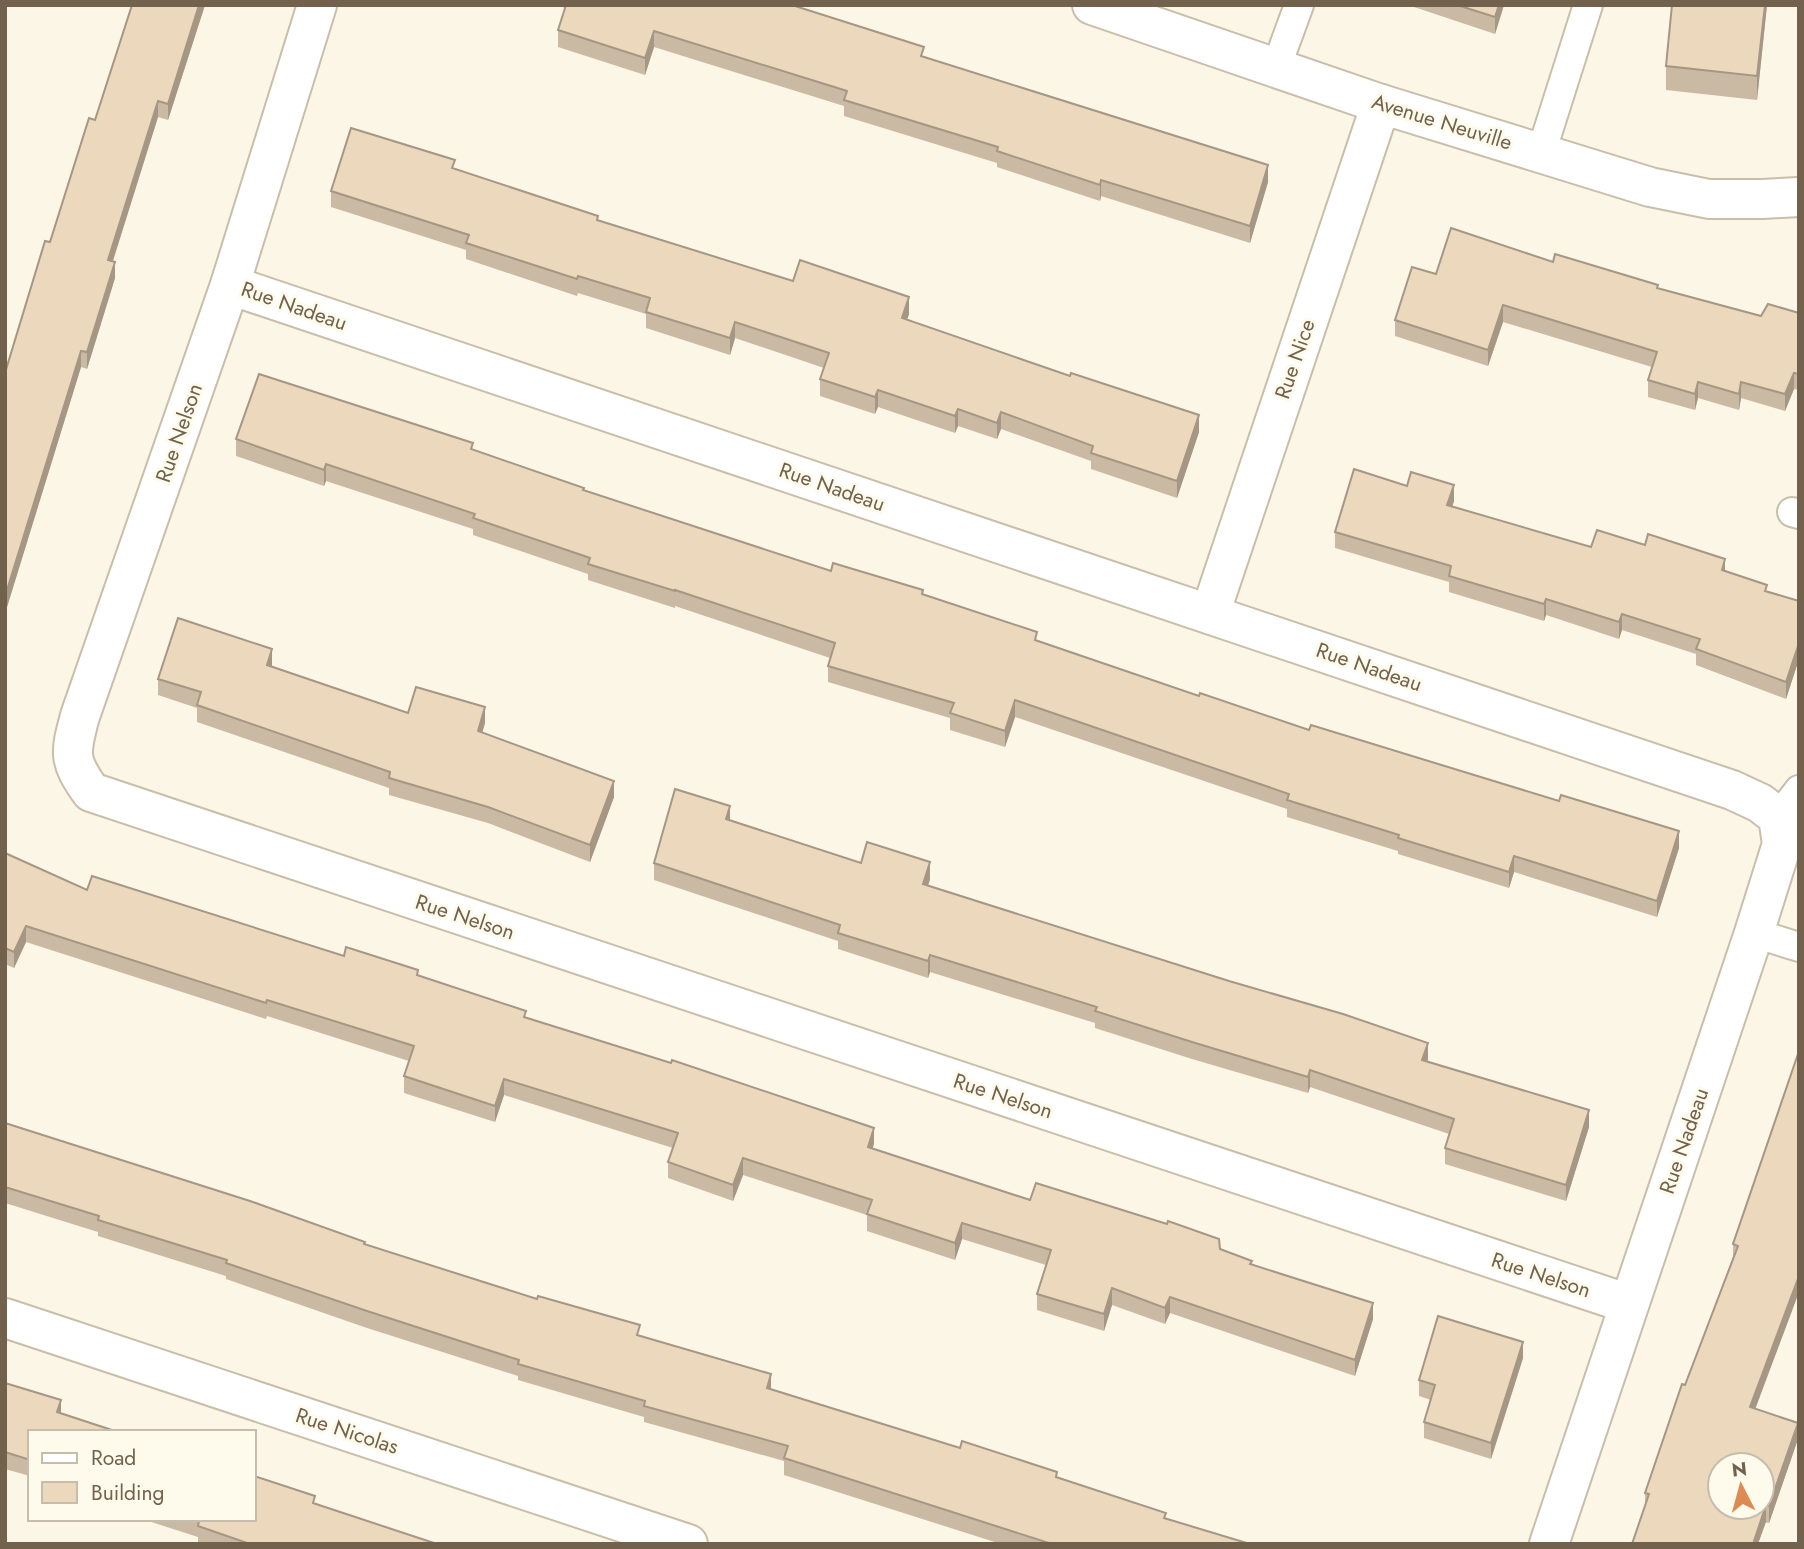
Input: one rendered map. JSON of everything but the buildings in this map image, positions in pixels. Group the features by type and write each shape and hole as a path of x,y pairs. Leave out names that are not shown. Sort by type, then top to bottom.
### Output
{"street":[{"name":"Rue Nelson","path":"317,5 230,285 71,747 76,770 91,792 1629,1304"},
{"name":"Avenue Neuville","path":"1092,5 1381,104 1650,187 1709,199 1762,200 1799,197"},
{"name":"Rue Nice","path":"1210,614 1381,104"},
{"name":"Rue Nadeau","path":"230,285 1732,790 1760,803 1789,803 1782,844 1754,933 1549,1544"},
{"name":"Rue Nicolas","path":"5,1318 688,1544"}],"lane":[{"path":"1276,68 1298,5"},
{"path":"1541,153 1588,5"},
{"path":"1754,933 1799,947"}]}
